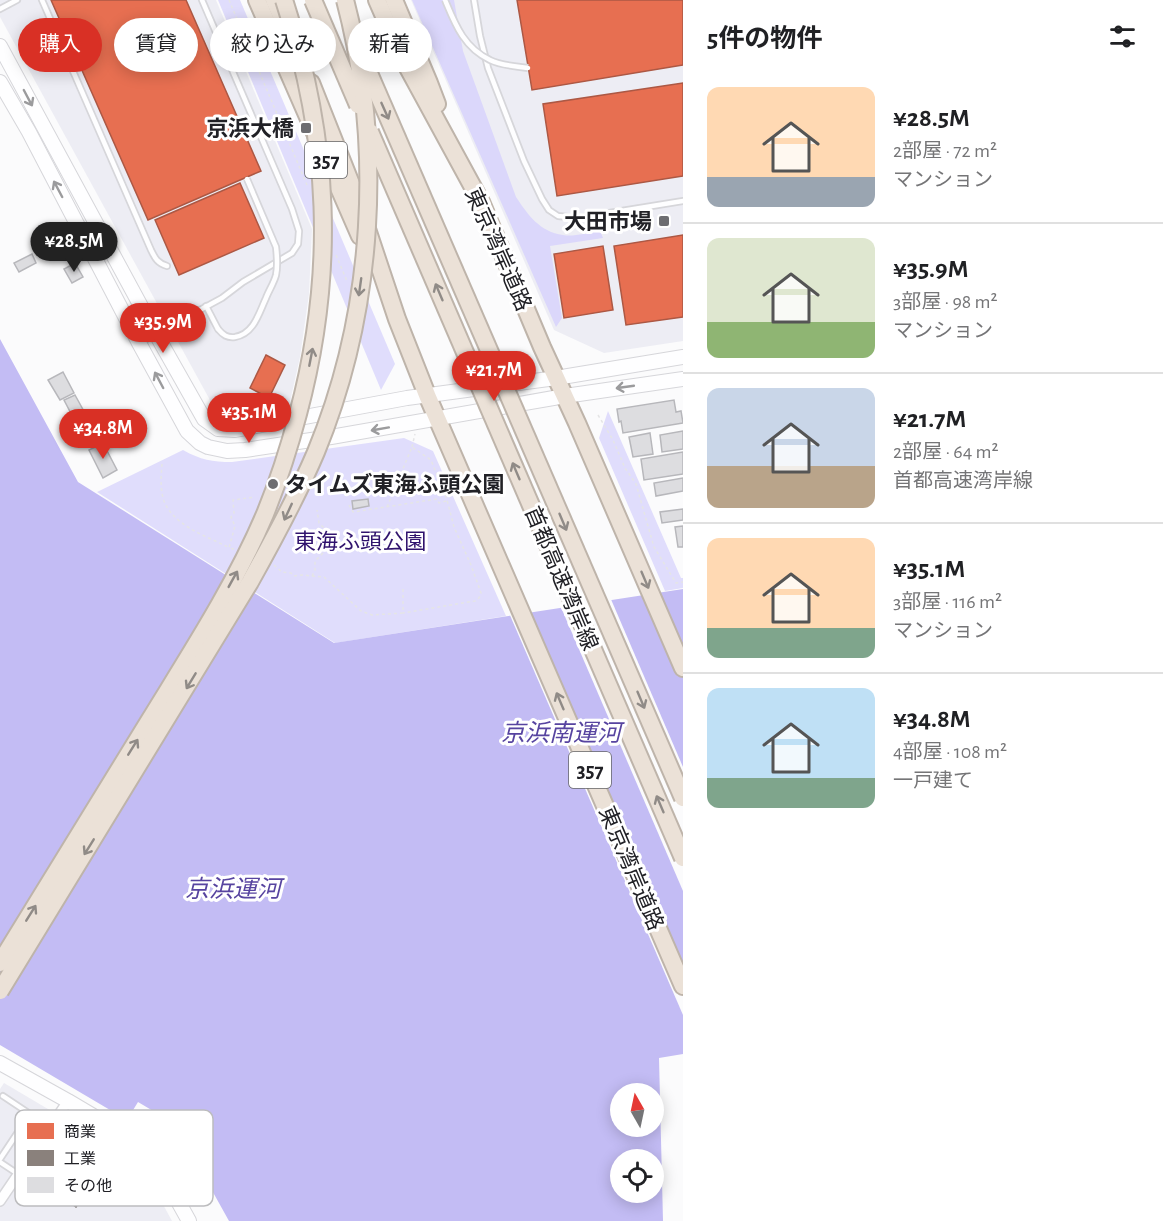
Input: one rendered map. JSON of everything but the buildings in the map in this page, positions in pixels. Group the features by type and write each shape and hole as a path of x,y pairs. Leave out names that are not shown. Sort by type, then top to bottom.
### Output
{"highway":[{"name":"東京湾岸道路","path":"257,0 339,191 398,319"},
{"name":"東京湾岸道路","path":"274,0 324,115 357,199 427,395 683,986"},
{"path":"0,963 236,575 265,514 293,432 310,364 318,319 324,212 322,176 311,100 284,0"},
{"name":"首都高速湾岸線","path":"313,0 683,858"},
{"name":"首都高速湾岸線","path":"337,0 683,798"},
{"path":"0,991 250,582 283,524 316,451 331,410 345,364 360,291 366,236 368,177 365,111 345,0"},
{"name":"東京湾岸道路","path":"376,0 401,55 481,202 683,668"},
{"path":"394,0 429,83 456,158"}],"street":[{"path":"0,46 156,334 204,419 211,425 226,430 235,430 427,395 556,378 683,357"},
{"path":"0,82 29,132 187,431 200,443 227,451 245,450 565,396 683,379"},
{"path":"0,1063 83,1110"},
{"path":"62,1110 68,1101"},
{"path":"0,1201 15,1178"},
{"path":"181,1206 189,1221"}],"lane":[{"path":"0,9 17,0"},
{"path":"42,0 155,259 166,266"},
{"path":"139,343 222,298 243,282 292,253 298,243 299,231 292,209 202,0"},
{"path":"445,0 462,37 474,49 491,61 528,68"},
{"path":"474,0 488,68 524,161 549,210 558,216 578,218 683,201"},
{"path":"206,306 223,334 229,337 238,336 248,331 256,320 275,278 278,257 276,247 247,179"},
{"path":"3,1096 24,1110"},
{"path":"15,1138 0,1161 15,1172"}],"path":[{"path":"229,0 310,192"},
{"path":"336,256 350,288"},
{"path":"598,416 636,484 654,547 674,581 683,582"},
{"path":"387,507 412,447 415,433"},
{"path":"269,560 282,572 291,573 294,576 324,578 361,611 372,615 403,613 475,601 479,598 481,593 454,527 447,500 431,460 412,447"},
{"path":"162,464 161,480 164,500 172,515 185,526 239,551"},
{"path":"229,548 235,526 231,517 234,513 234,500 255,497"},
{"path":"349,505 353,512 437,499 439,503 447,500"},
{"path":"312,576 315,561 326,550 324,528 319,523 317,510"},
{"path":"403,587 403,613"}],"shaded area":[{"path":"0,0 216,0 224,18 210,18 210,72 246,72 312,229 309,294 300,357 289,406 236,415 211,402 30,72 102,72 102,18 18,18 18,50 0,17"},
{"path":"411,0 683,0 683,341 604,353 554,330 432,48 432,18 419,18"},
{"path":"412,0 454,0 463,51 516,197 535,222 563,235 571,236 597,231 601,233 603,238 550,246 562,318 556,327 432,45 432,18 420,18"},
{"path":"4,1083 50,1110 15,1110 15,1206 164,1206 172,1221 0,1221 0,1089"}],"green space":[{"path":"218,0 240,0 248,18 226,18"},
{"path":"248,72 271,72 395,364 381,390"},
{"path":"608,411 681,578 683,578 683,588 665,591 599,438"},
{"name":"東海ふ頭公園","path":"404,438 433,451 506,616 335,643 97,492 183,450 207,460 232,462"}],"water":[{"name":"京浜運河","path":"0,339 78,482 334,643 683,589 683,1054 659,1058 660,1083 610,1083 610,1137 661,1137 661,1149 610,1149 610,1203 663,1203 663,1221 229,1221 213,1192 213,1110 151,1110 138,1102 133,1110 110,1110 0,1045"}],"pier":[{"path":"610,597 683,767 683,891 560,605"},
{"path":"526,610 683,974 683,1015 509,613"}],"place":[{"name":"京浜大橋","path":"306,128"},
{"name":"大田市場","path":"664,221"},
{"name":"タイムズ東海ふ頭公園","path":"273,484"}],"water label":[{"name":"京浜南運河","path":"561,733"}]}
